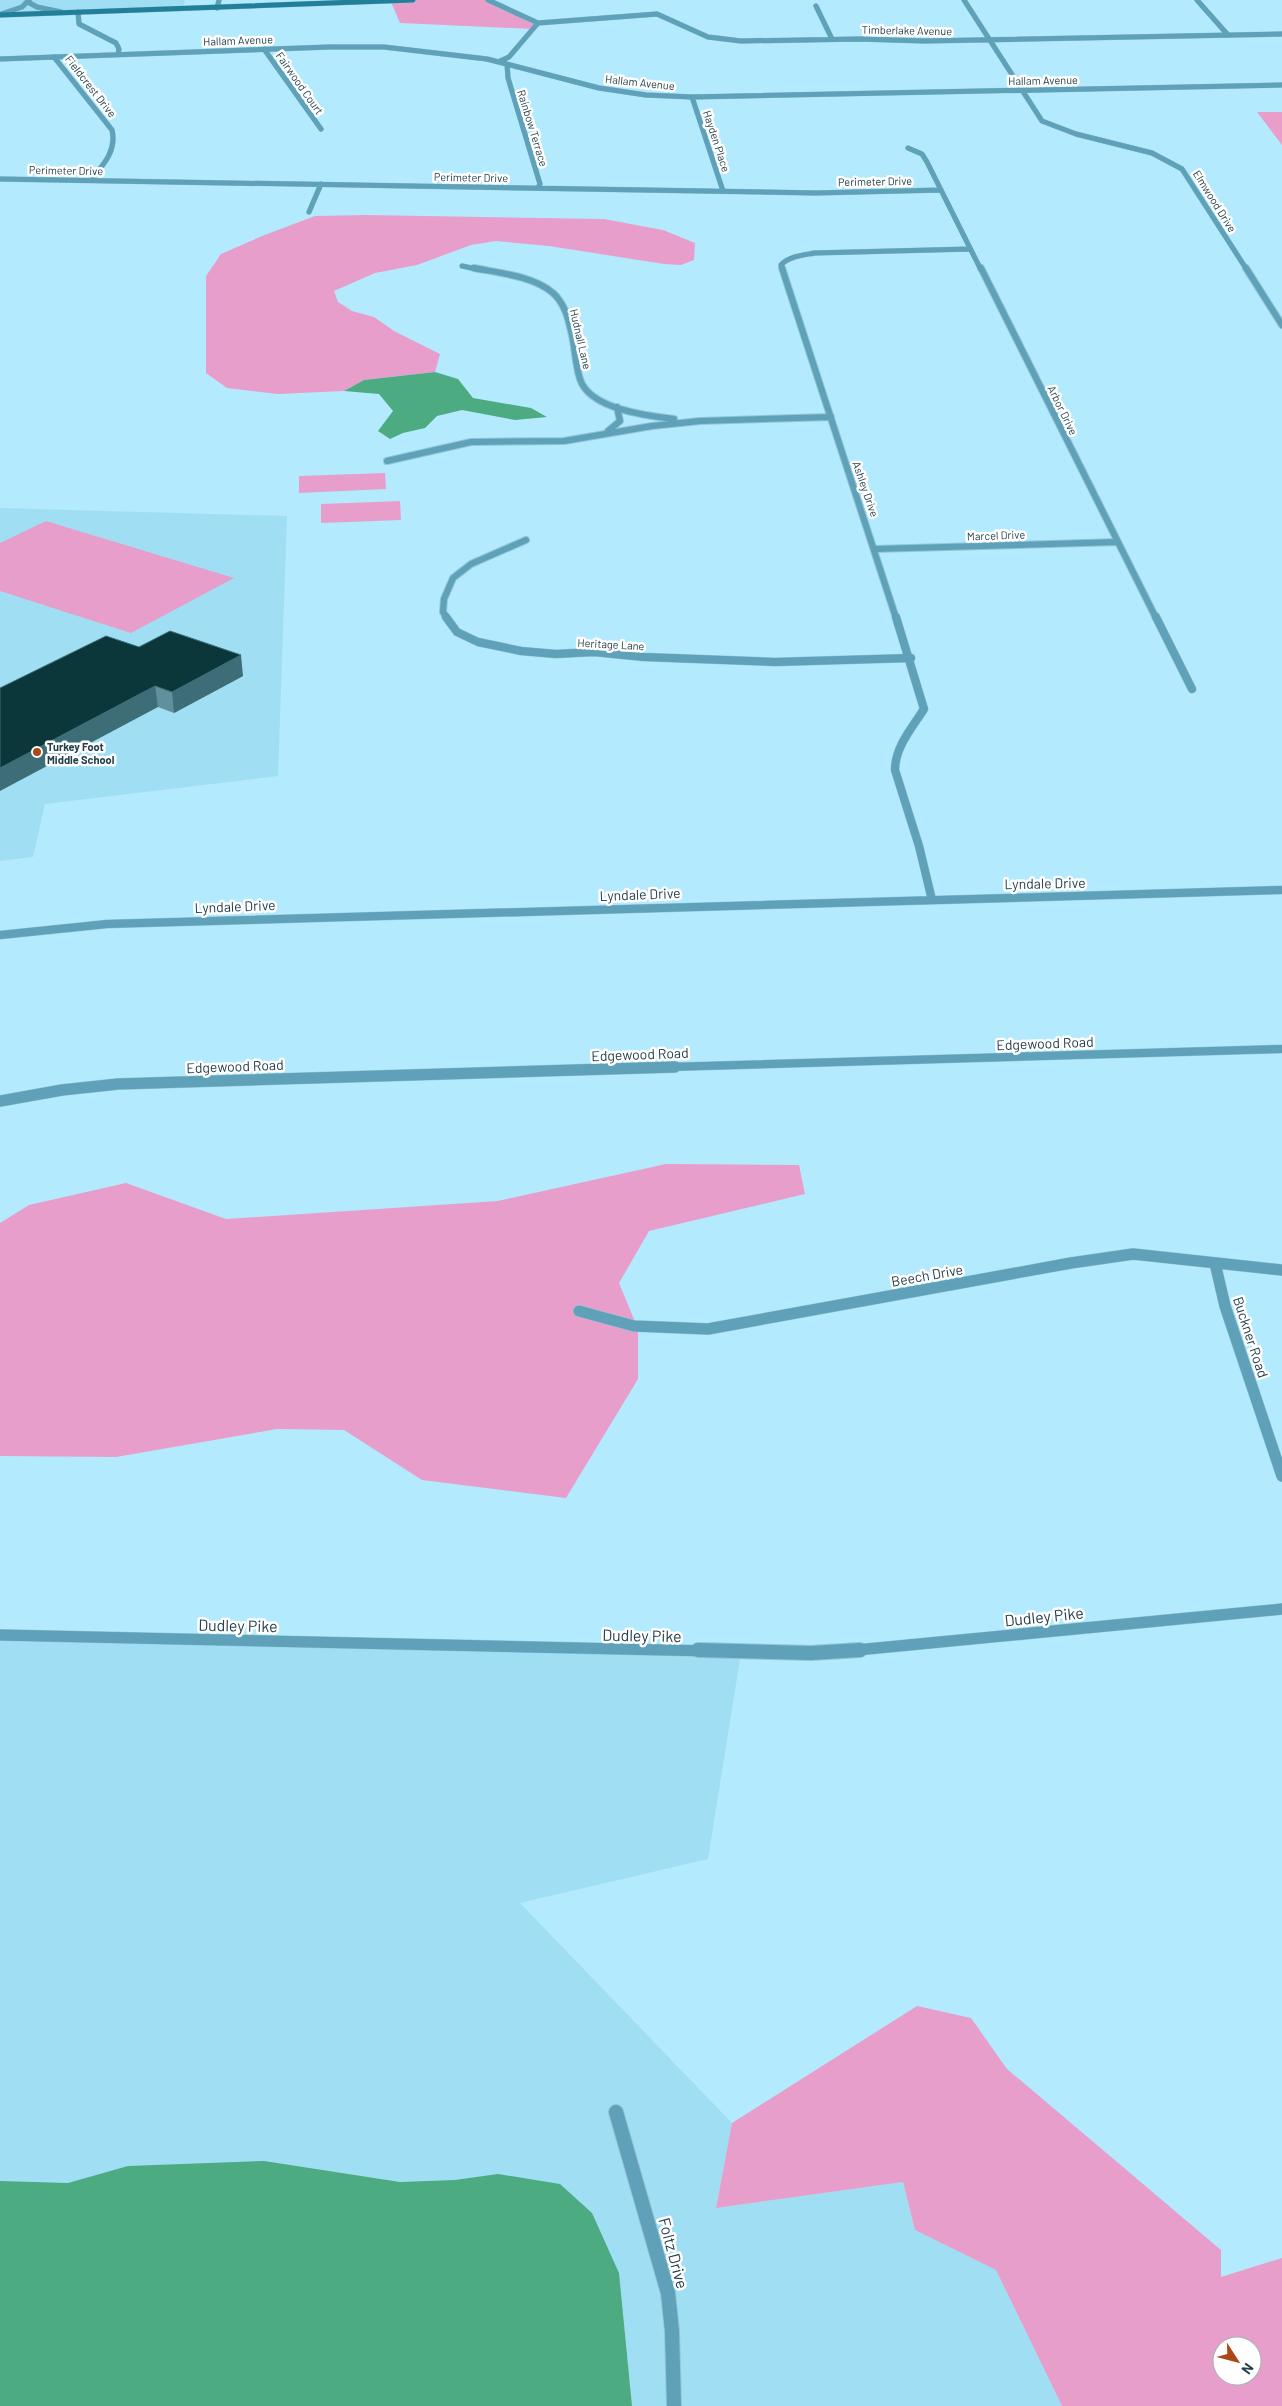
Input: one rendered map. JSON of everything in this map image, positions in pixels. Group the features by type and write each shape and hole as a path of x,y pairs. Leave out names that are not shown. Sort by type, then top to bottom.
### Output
{"main road":[{"path":"0,14 373,3 413,0"}],"street":[{"path":"217,8 219,0"},
{"path":"488,0 538,23 509,57 498,62"},
{"name":"Elmwood Drive","path":"964,0 1039,118 1050,126 1165,158 1182,168 1282,325"},
{"path":"1197,0 1228,35"},
{"path":"0,14 29,1 37,7 61,12"},
{"path":"816,6 832,39"},
{"path":"78,12 79,24 116,43 118,54"},
{"name":"Timberlake Avenue","path":"538,23 657,14 697,33 719,39 741,41 832,39 989,40 1282,34"},
{"name":"Hallam Avenue","path":"0,59 264,49 384,47 448,53 498,62 614,91 692,97 1282,85"},
{"name":"Fairwood Court","path":"264,49 321,129"},
{"name":"Fieldcrest Drive","path":"54,57 112,130 115,137 114,147 91,180"},
{"name":"Rainbow Terrace","path":"507,64 521,124 540,184 538,188"},
{"name":"Rainbow Terrace","path":"509,75 534,71"},
{"name":"Hayden Place","path":"692,97 723,191"},
{"name":"Arbor Drive","path":"908,148 922,154 941,190 1192,689"},
{"name":"Perimeter Drive","path":"0,178 816,193 941,190"},
{"path":"309,212 321,184"},
{"name":"Ashley Drive","path":"932,900 919,846 895,770 895,758 899,749 924,709 911,658 782,270 783,262 794,257 815,253 970,249"},
{"name":"Hudnall Lane","path":"462,266 512,276 542,288 559,298 566,314 580,381 586,390 595,397 617,407 646,416 700,421"},
{"path":"605,433 617,426 620,421 617,407"},
{"name":"Hudnall Lane","path":"387,461 471,442 550,442 700,421 831,418"},
{"name":"Heritage Lane","path":"526,540 471,564 453,578 444,599 443,612 457,632 478,642 521,651 556,654 594,652 644,657 775,662 911,658"},
{"name":"Marcel Drive","path":"875,549 1118,542"},
{"name":"Lyndale Drive","path":"0,935 107,924 1282,890"},
{"name":"Edgewood Road","path":"0,1101 62,1090 118,1084 1282,1049"},
{"name":"Beech Drive","path":"579,1311 634,1326 708,1329 1071,1263 1133,1254 1148,1254 1282,1270"},
{"name":"Buckner Road","path":"1215,1263 1225,1306 1282,1476"},
{"name":"Dudley Pike","path":"0,1636 811,1653 870,1650 1282,1609"},
{"name":"Foltz Drive","path":"616,2112 668,2293 672,2331 674,2406"}],"shaded area":[{"path":"0,0 185,0 183,9 0,15"},
{"path":"413,0 488,0 538,23 533,29 400,23 391,2"},
{"path":"1257,112 1282,112 1282,145"},
{"path":"367,215 604,219 663,230 695,243 694,260 681,265 664,264 549,246 496,241 471,245 417,265 375,273 334,291 338,302 352,311 374,317 394,331 440,354 435,372 364,380 344,391 278,394 227,388 206,373 206,276 221,254 315,216"},
{"path":"435,372 458,379 473,398 531,408 547,417 515,420 462,410 437,416 425,428 403,433 390,439 378,431 393,411 379,394 344,391 364,380"},
{"path":"385,473 386,489 299,493 299,476"},
{"path":"400,501 401,520 321,523 321,504"},
{"path":"0,508 287,516 278,776 45,804 33,857 0,861"},
{"path":"46,521 234,578 131,633 0,591 0,543"},
{"path":"666,1164 799,1165 805,1194 649,1231 619,1283 638,1329 638,1379 566,1498 422,1480 344,1430 277,1429 116,1457 0,1456 0,1223 29,1205 126,1183 226,1219 498,1201"},
{"path":"0,1635 741,1653 708,1859 520,1903 732,2123 716,2208 903,2182 915,2230 996,2270 1062,2406 0,2406"},
{"path":"917,2006 971,2018 1007,2069 1221,2250 1221,2277 1282,2258 1282,2406 1062,2406 996,2270 915,2230 903,2182 716,2208 732,2123"},
{"path":"264,2161 400,2182 455,2180 498,2174 560,2184 592,2213 619,2273 632,2406 0,2406 0,2181 68,2183 128,2166"}],"building":[{"name":"Turkey Foot Middle School","path":"170,631 241,655 172,692 155,686 0,768 0,688 106,636 139,647"}],"place":[{"name":"Turkey Foot Middle School","path":"37,752"}]}
